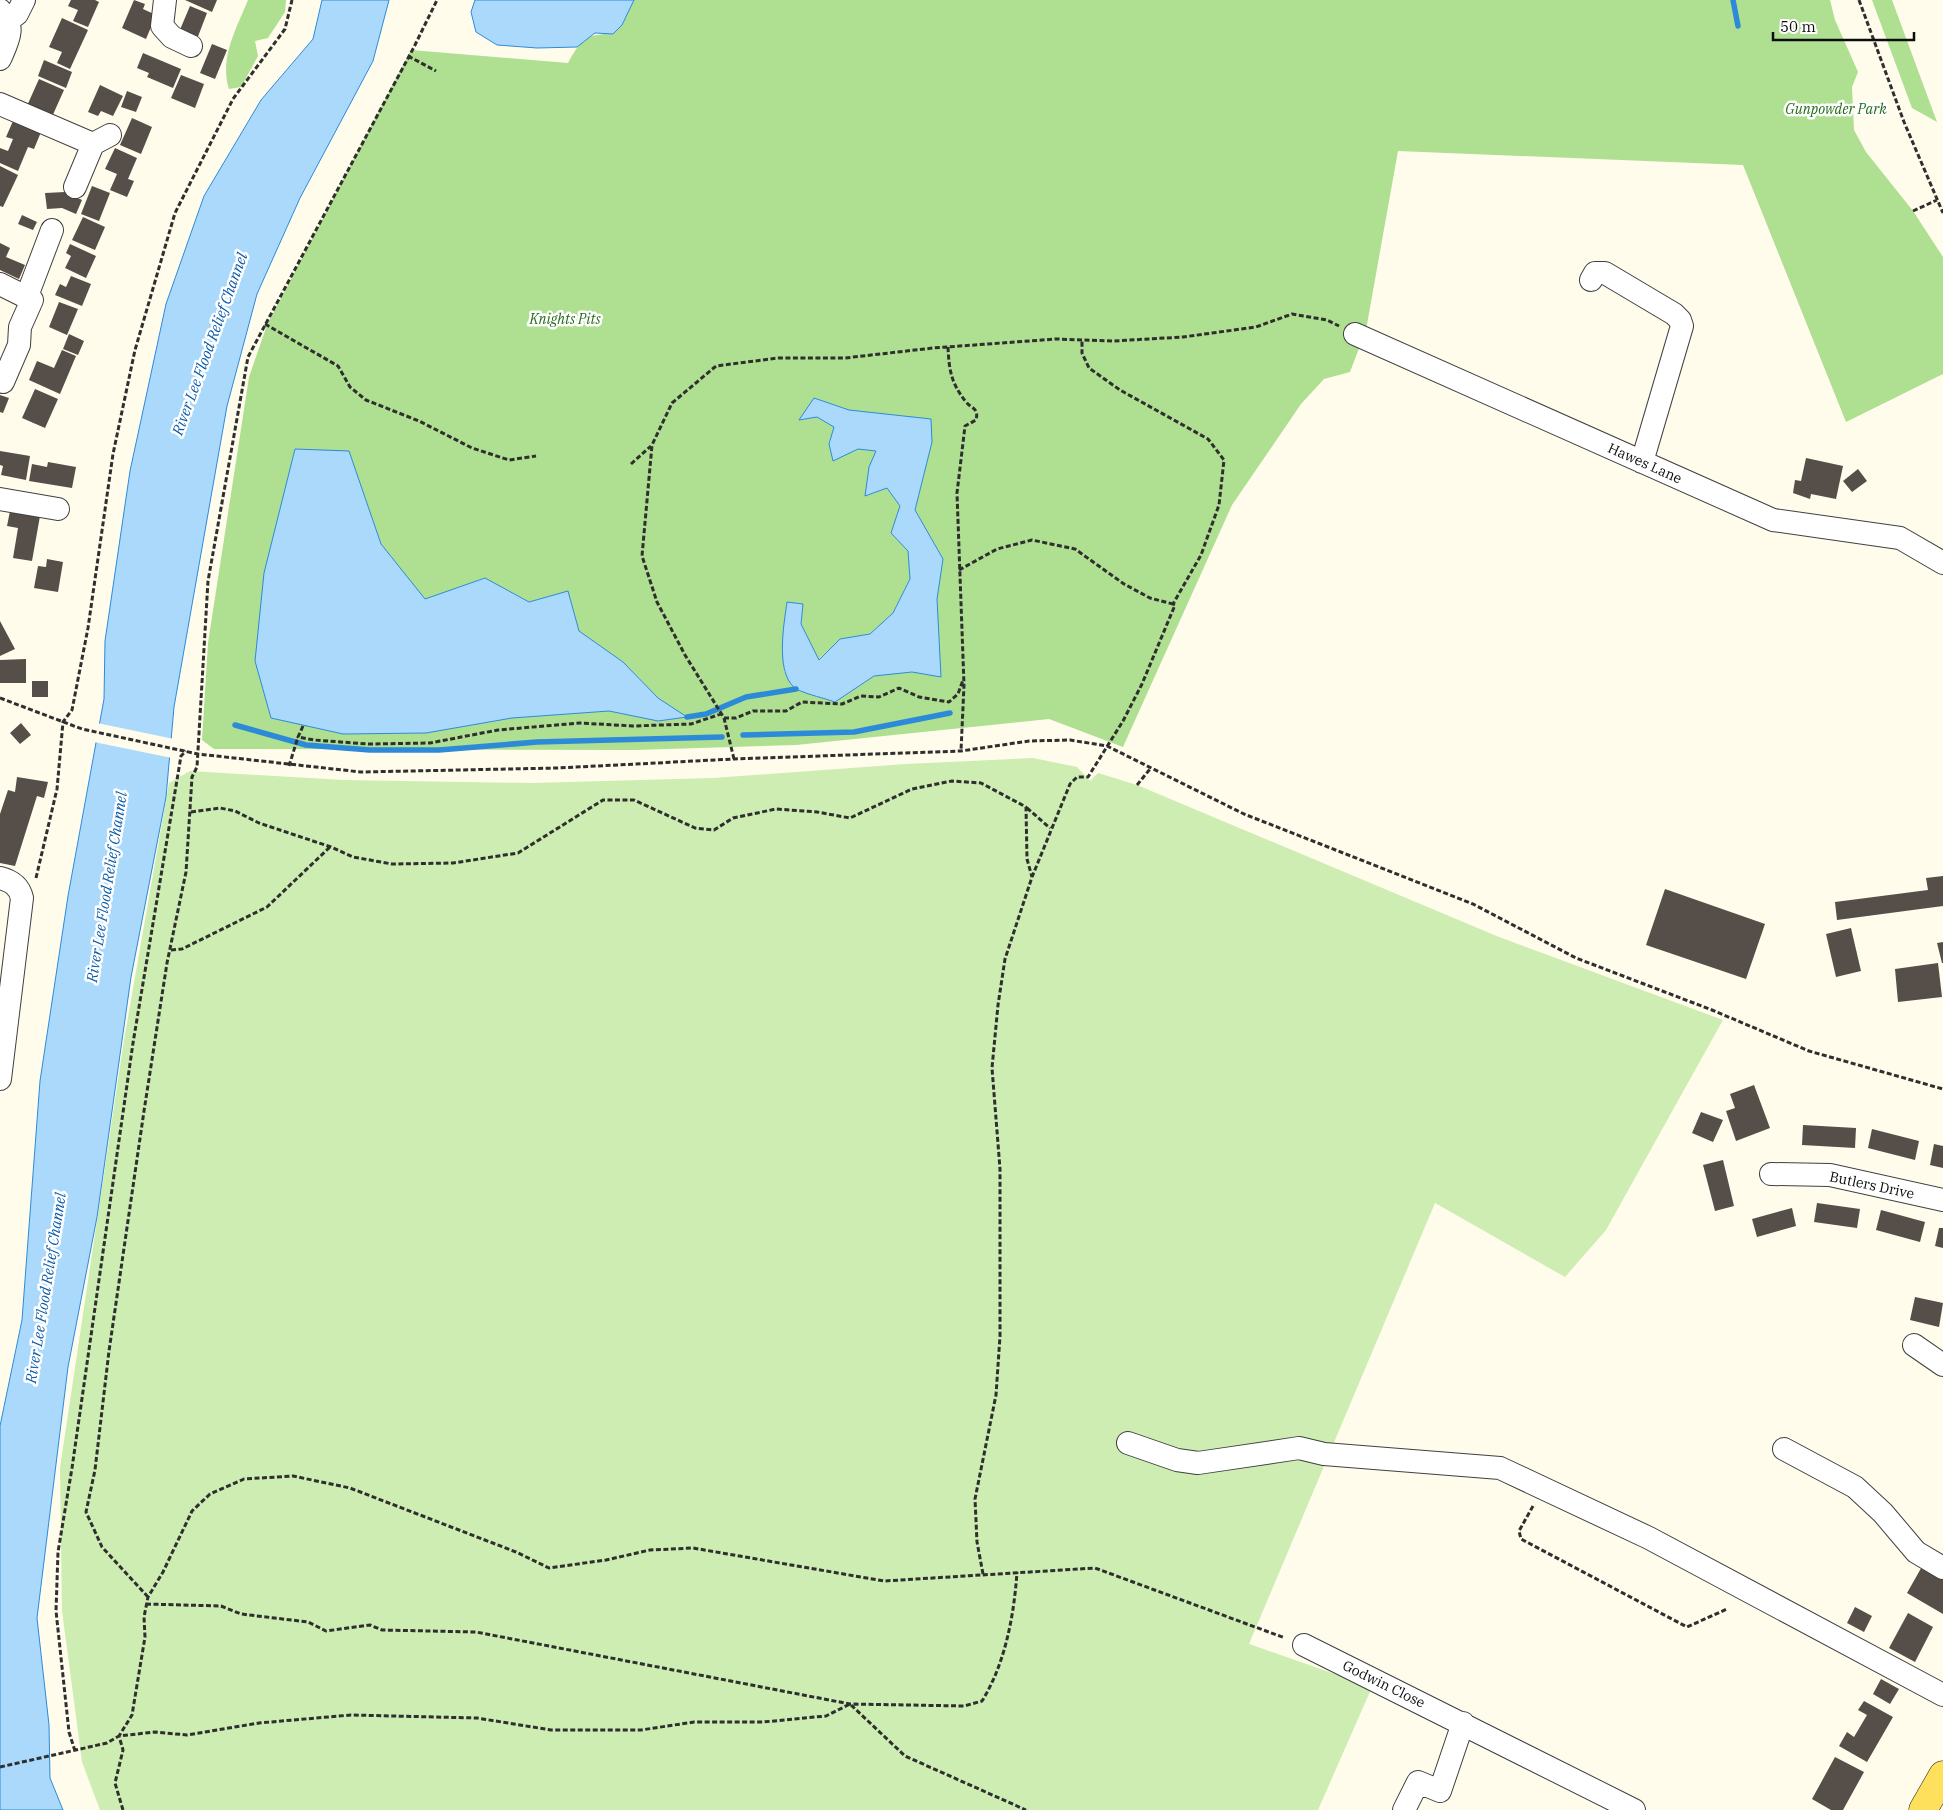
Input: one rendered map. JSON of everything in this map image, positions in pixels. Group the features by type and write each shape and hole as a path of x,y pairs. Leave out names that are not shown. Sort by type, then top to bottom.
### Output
{"main road":[{"path":"1922,1810 1943,1775"}],"street":[{"path":"0,59 10,35 5,15 17,14 24,0"},
{"path":"165,0 162,26 172,37 191,46"},
{"path":"0,104 102,140 75,187"},
{"path":"27,296 52,230"},
{"path":"1591,280 1595,273 1605,273 1674,314 1680,320 1682,326 1642,462"},
{"path":"0,284 32,300 20,327 19,345 3,382"},
{"name":"Hawes Lane","path":"1355,334 1773,520 1900,538 1943,563"},
{"path":"0,499 58,509"},
{"path":"0,878 9,880 20,890 22,898 0,1079"},
{"name":"Butlers Drive","path":"1771,1174 1830,1175 1943,1200"},
{"path":"1914,1345 1943,1365"},
{"path":"1128,1443 1177,1460 1198,1463 1299,1448 1324,1454 1500,1468 1649,1538 1943,1695"},
{"path":"1784,1449 1855,1487 1883,1513 1916,1552 1943,1568"},
{"name":"Godwin Close","path":"1304,1645 1463,1723 1600,1803 1634,1810"},
{"path":"1404,1810 1418,1782 1440,1791 1463,1723"}],"path":[{"path":"20,890 35,882 57,789 63,722 72,710 88,628 113,454 135,350 175,213 233,99 285,29 292,0"},
{"path":"148,1597 102,1547 86,1512 94,1470 142,1121 186,872 192,777 197,767 198,754 208,581 248,357 436,0"},
{"path":"1858,0 1904,122 1943,213"},
{"path":"408,56 436,71"},
{"path":"1913,211 1937,200"},
{"path":"734,758 724,718 657,602 642,556 652,445 672,403 716,366 778,358 845,358 948,347 1056,339 1183,337 1256,327 1292,314 1327,320 1355,334"},
{"path":"265,324 338,366 350,387 366,400 419,421 472,448 509,460 536,456"},
{"path":"982,1574 977,1542 975,1499 996,1395 1000,1336 1000,1169 992,1068 1005,959 1050,828 1070,784 1077,776 1088,777 1123,722 1142,684 1175,605 1173,604 1201,555 1219,505 1224,460 1208,439 1120,390 1089,368 1082,353 1082,340"},
{"path":"948,347 950,376 966,403 976,409 978,414 976,420 965,426 957,493 958,570 964,675 961,751"},
{"path":"631,464 652,445"},
{"path":"958,570 997,549 1032,540 1074,549 1133,589 1150,598 1173,604"},
{"path":"724,718 736,718 753,711 786,711 802,702 842,704 861,696 879,697 900,688 919,696 949,702 958,694 964,675"},
{"path":"0,698 82,729 198,754 289,766 371,772 558,768 734,758 961,751 1029,741 1070,740 1107,746 1244,814 1473,904 1576,958 1712,1010 1809,1051 1943,1089"},
{"path":"297,738 368,744 430,743 498,730 580,723 633,726 691,724 721,714"},
{"path":"289,766 294,745 303,726"},
{"path":"75,1751 69,1732 56,1611 58,1552 72,1468 86,1357 144,971 181,756 186,751"},
{"path":"1137,785 1150,769"},
{"path":"191,812 220,808 235,811 259,823 331,847 352,857 392,864 453,863 518,853 603,800 634,800 695,828 714,830 733,818 776,809 817,812 850,818 912,789 952,781 980,783 1026,807 1050,828"},
{"path":"1026,807 1027,859 1032,877"},
{"path":"171,950 182,949 268,907 331,847"},
{"path":"123,1810 115,1783 123,1750 119,1736 132,1715 145,1637 144,1617 148,1597 163,1572 192,1511 210,1494 244,1479 293,1476 350,1488 516,1552 549,1568 606,1560 650,1550 693,1548 884,1581 1095,1568 1304,1645"},
{"path":"1543,1488 1519,1531 1521,1538 1687,1627 1727,1609"},
{"path":"146,1604 182,1607 221,1606 242,1614 308,1622 326,1631 370,1626 382,1630 476,1632 850,1704 964,1706 982,1701 996,1679 1014,1605 1017,1572"},
{"path":"0,1767 107,1743 119,1736 155,1732 186,1735 259,1724 351,1715 477,1718 550,1730 641,1730 694,1722 763,1722 826,1716 850,1704"},
{"path":"850,1704 905,1756 1026,1810"}],"green space":[{"path":"248,0 286,0 285,12 268,38 255,41 258,56 241,87 229,89 226,78 228,55"},
{"name":"Knights Pits","path":"634,0 1830,0 1835,20 1858,72 1852,87 1854,130 1866,152 1913,211 1943,257 1943,374 1846,422 1743,165 1398,151 1366,330 1350,372 1324,379 1301,404 1232,505 1123,747 1049,719 796,745 635,750 214,749 202,740 208,643 249,377 267,325 411,50 568,63 576,49 585,40 596,35 613,34 622,25","holes":["814,398 849,410 930,419 932,442 915,510 943,559 937,599 941,677 912,672 874,676 835,702 797,689 784,671 803,604 801,624 818,660 840,639 870,634 893,613 910,579 908,551 891,533 900,506 887,488 866,496 869,467 877,451 829,444 835,427 817,417 800,420","295,449 349,452 381,544 425,600 484,578 529,602 568,592 579,631 623,662 658,698 686,717 658,721 609,711 512,718 426,733 343,734 285,491"]},
{"path":"1872,0 1892,0 1937,122 1912,108"},
{"path":"1033,758 1077,767 1090,781 1098,773 1137,785 1499,937 1723,1020 1606,1230 1565,1277 1435,1203 1249,1644 1372,1687 1318,1810 100,1810 82,1762 62,1611 60,1468 124,1040 169,783 190,771 343,780 532,783 713,778 906,764"}],"water":[{"name":"River Lee Flood Relief Channel","path":"322,0 389,0 373,61 300,198 257,294 227,406 174,707 166,797 131,977 97,1217 68,1367 37,1618 49,1725 50,1778 63,1810 0,1810 0,1426 22,1320 40,1081 68,896 104,699 105,641 130,471 166,304 204,196 261,100 313,39"},
{"path":"475,0 634,0 622,25 613,34 595,33 577,47 537,48 497,45 476,32 471,12"},
{"path":"814,398 849,410 931,419 932,442 915,510 943,559 937,599 941,677 912,672 874,676 835,702 798,690 786,674 782,649 787,602 803,604 801,624 819,660 840,639 870,634 893,613 910,579 908,551 891,533 900,506 887,488 865,496 869,467 876,451 858,449 833,461 829,444 834,427 817,417 799,420"},
{"path":"295,449 349,451 381,544 425,599 485,578 529,602 568,591 579,631 623,662 658,698 687,717 658,721 609,711 512,718 426,733 343,734 271,718 255,661 264,573"}],"pier":[{"path":"97,723 174,739 172,758 94,742"}],"building":[{"path":"71,0 95,0 99,2 88,27 73,21 78,10 68,6"},
{"path":"134,0 145,4 143,9 156,15 146,39 122,28"},
{"path":"185,0 217,0 212,12"},
{"path":"190,6 207,13 197,39 179,32"},
{"path":"62,18 88,30 70,69 57,63 62,52 49,47"},
{"path":"212,44 227,50 215,79 200,73"},
{"path":"143,53 181,69 173,88 147,77 149,73 137,68"},
{"path":"44,60 72,72 66,88 38,76"},
{"path":"181,75 204,84 195,108 171,98"},
{"path":"39,79 64,90 51,119 26,108"},
{"path":"100,85 123,96 113,116 101,111 98,116 88,112"},
{"path":"127,91 142,97 136,112 121,107"},
{"path":"132,118 152,127 141,154 120,145"},
{"path":"13,121 41,132 34,149 28,147 18,171 0,163 0,148 8,151 13,139 6,137"},
{"path":"115,148 137,158 128,179 134,181 127,197 110,190 117,174 105,169"},
{"path":"0,166 18,175 3,207 0,206"},
{"path":"92,186 110,193 99,221 81,214"},
{"path":"65,192 82,200 76,214 62,208 47,209 45,193"},
{"path":"22,215 37,222 33,230 18,224"},
{"path":"83,217 105,227 95,250 72,240"},
{"path":"0,243 10,248 6,257 25,265 19,279 0,270"},
{"path":"70,244 96,256 86,278 65,268 71,256 66,253"},
{"path":"71,276 91,284 82,306 55,295 60,284 66,287"},
{"path":"59,302 78,309 67,335 49,327"},
{"path":"69,334 84,341 78,355 63,349"},
{"path":"62,350 76,356 60,394 29,380 37,361 54,368"},
{"path":"35,389 58,399 45,428 22,418"},
{"path":"0,395 9,398 3,413 0,412"},
{"path":"0,451 30,456 26,480 1,475 3,466 0,465"},
{"path":"1806,458 1843,466 1836,499 1811,494 1810,499 1793,493 1795,480 1801,481"},
{"path":"48,462 76,467 72,488 29,481 32,464 47,467"},
{"path":"1858,469 1867,481 1852,492 1843,481"},
{"path":"10,511 40,516 32,561 13,558 18,528 7,526"},
{"path":"47,559 63,562 58,592 34,588 38,566 46,567"},
{"path":"0,621 15,649 0,656"},
{"path":"26,659 26,683 0,683 0,660"},
{"path":"32,681 48,681 48,697 32,697"},
{"path":"21,723 31,735 20,744 10,733"},
{"path":"17,777 48,782 44,798 37,796 15,866 0,863 0,814 8,790 15,792"},
{"path":"1943,876 1943,906 1837,920 1835,902 1928,890 1926,878"},
{"path":"1665,889 1765,924 1746,979 1646,945"},
{"path":"1851,928 1861,971 1836,977 1826,934"},
{"path":"1943,942 1943,963 1942,963 1937,943"},
{"path":"1938,963 1942,997 1898,1002 1895,969"},
{"path":"1754,1085 1770,1128 1736,1141 1726,1111 1735,1108 1730,1094"},
{"path":"1701,1112 1723,1120 1713,1142 1692,1133"},
{"path":"1803,1125 1856,1128 1855,1148 1802,1145"},
{"path":"1872,1129 1919,1141 1915,1160 1868,1148"},
{"path":"1934,1144 1943,1146 1943,1168 1930,1165"},
{"path":"1723,1160 1734,1206 1715,1211 1703,1165"},
{"path":"1817,1203 1860,1209 1857,1228 1814,1222"},
{"path":"1792,1208 1796,1226 1757,1237 1752,1219"},
{"path":"1881,1210 1925,1222 1920,1242 1876,1230"},
{"path":"1939,1228 1943,1228 1943,1248 1935,1246"},
{"path":"1915,1297 1943,1303 1939,1327 1910,1320"},
{"path":"1924,1563 1943,1574 1943,1614 1907,1593"},
{"path":"1855,1607 1872,1616 1864,1632 1847,1623"},
{"path":"1908,1613 1933,1627 1915,1662 1889,1648"},
{"path":"1881,1679 1899,1689 1890,1704 1873,1694"},
{"path":"1864,1701 1893,1717 1867,1762 1839,1746 1847,1732 1854,1737 1867,1715 1858,1710"},
{"path":"1835,1757 1864,1772 1843,1810 1831,1810 1812,1799"}],"waterway":[{"path":"1733,0 1738,26"},
{"path":"687,717 706,714 746,697 796,689"},
{"path":"743,735 854,732 950,713"},
{"path":"235,725 306,745 370,750 439,750 537,742 722,737"}],"park label":[{"name":"Gunpowder Park","path":"1836,109"}]}
